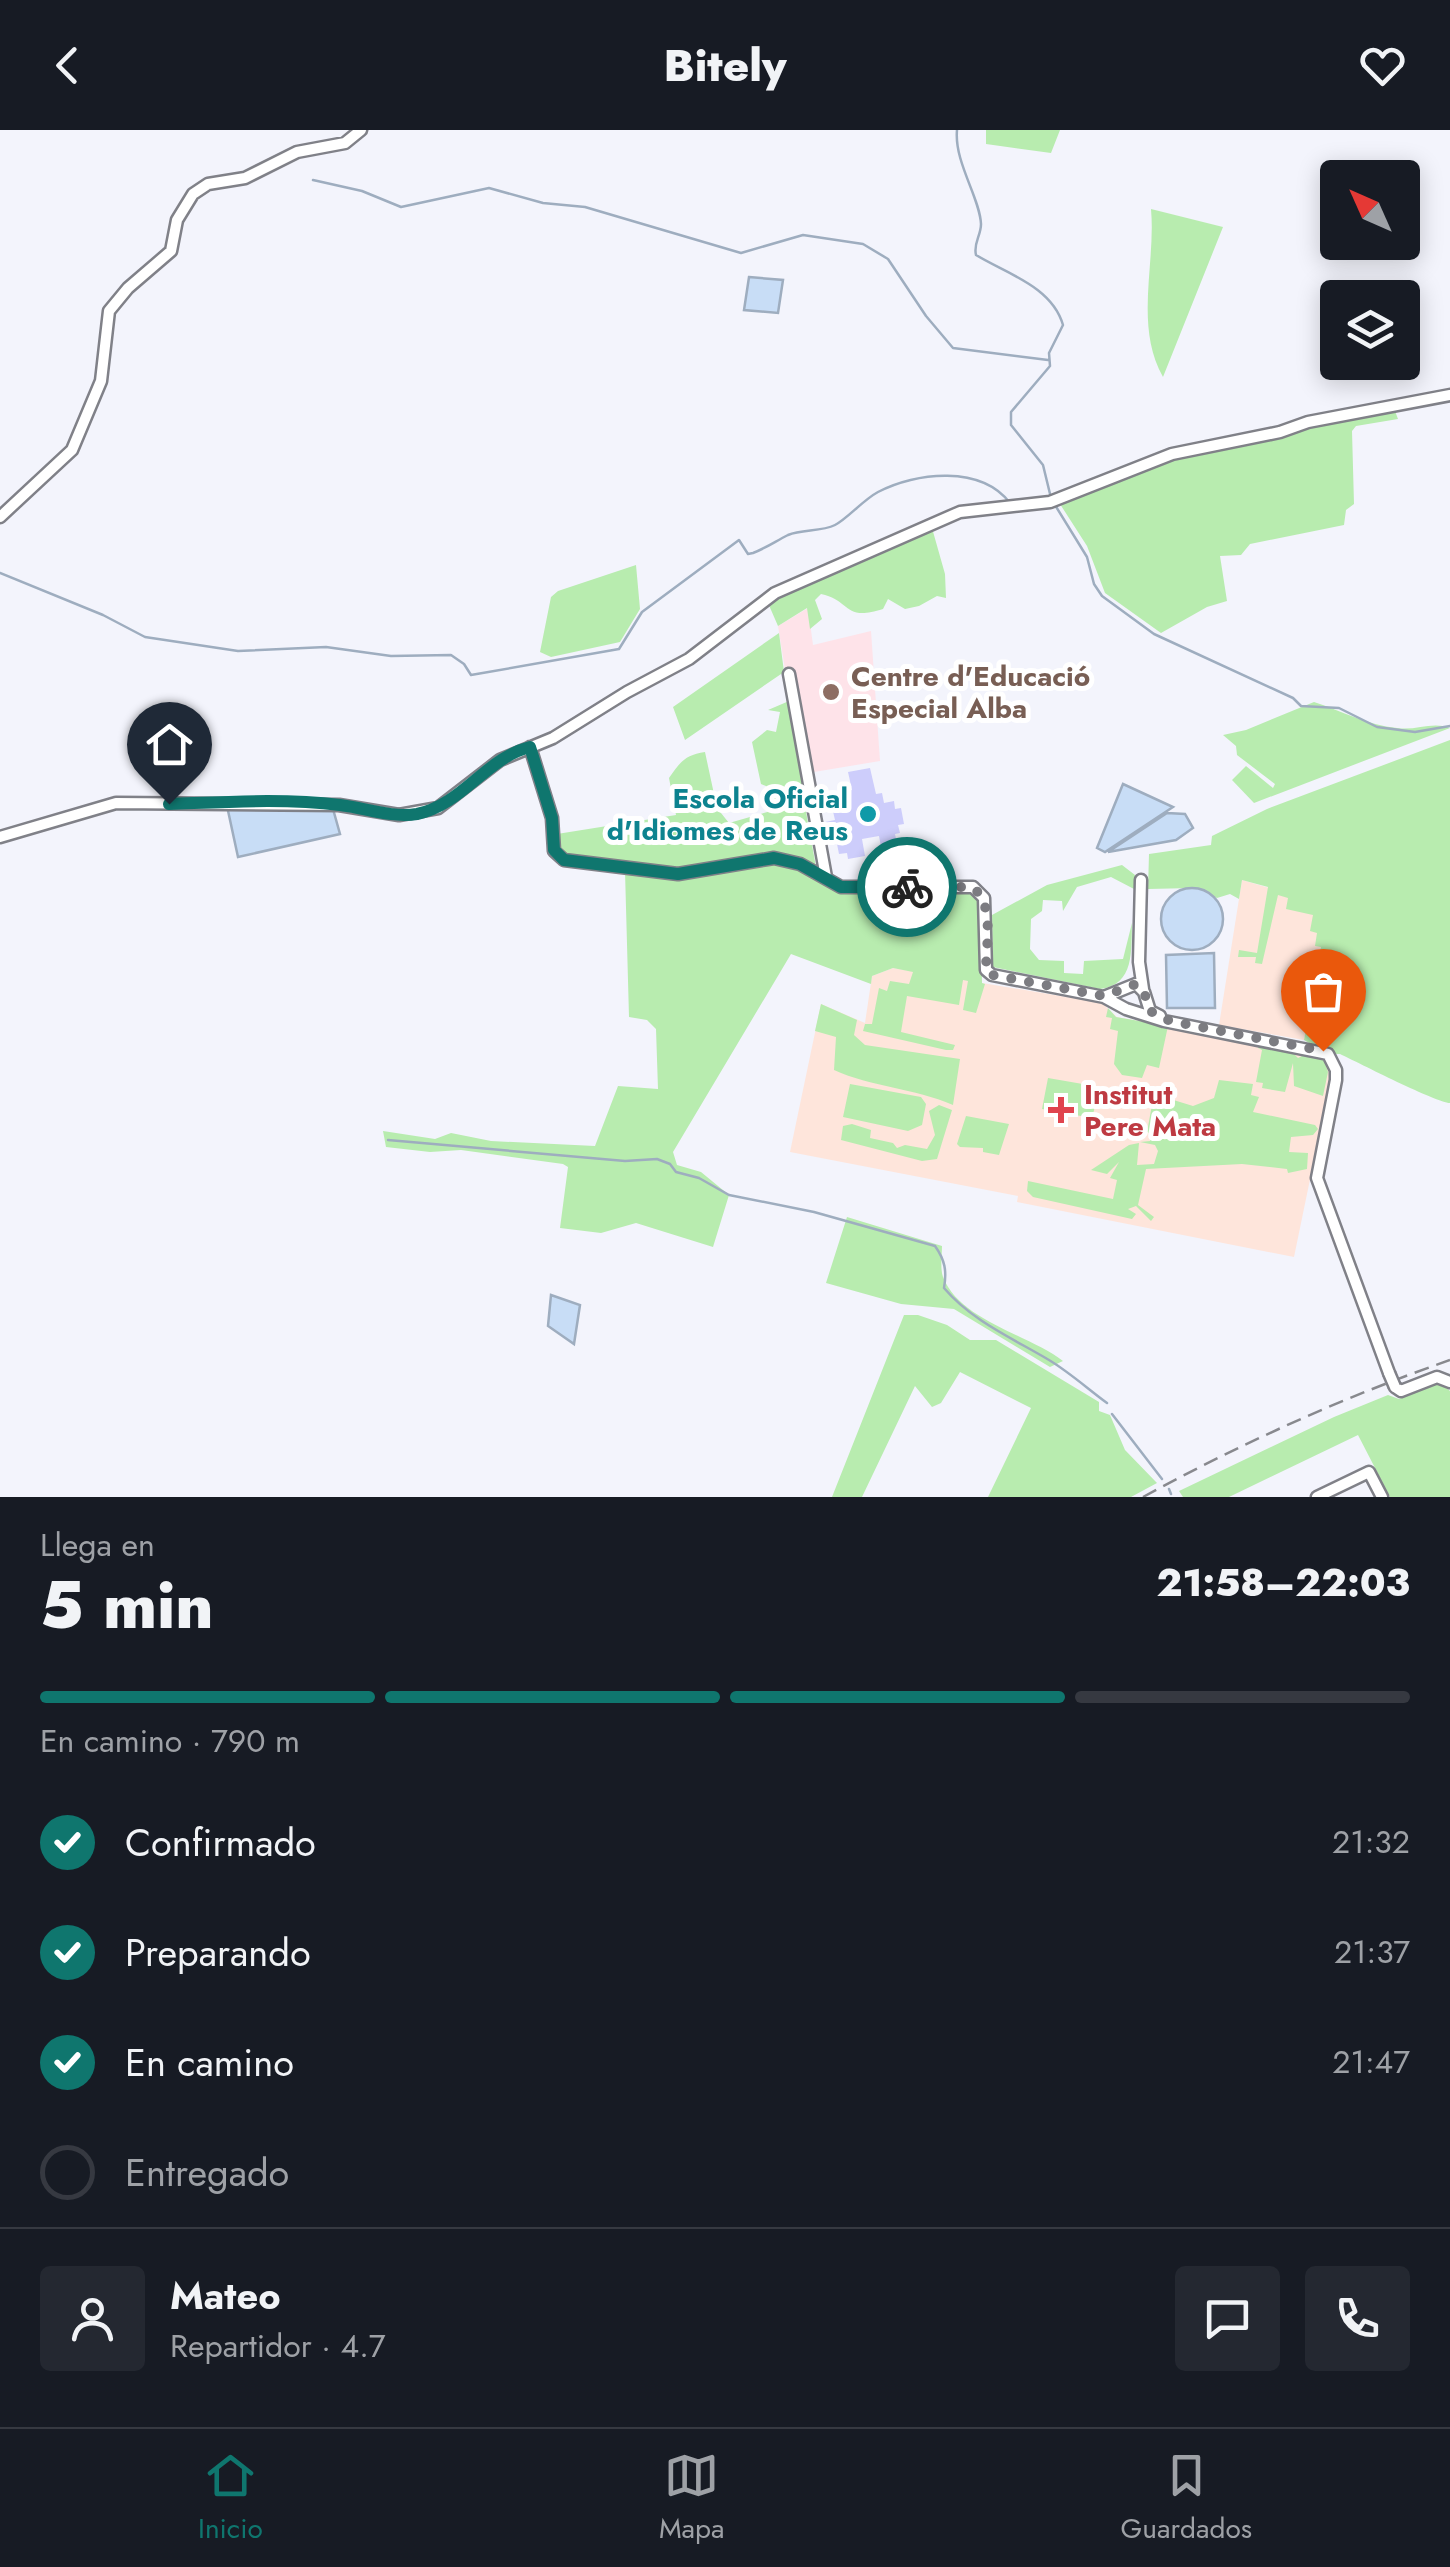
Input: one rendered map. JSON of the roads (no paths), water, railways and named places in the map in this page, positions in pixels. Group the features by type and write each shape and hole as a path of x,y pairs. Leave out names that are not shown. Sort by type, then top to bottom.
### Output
{"street":[{"path":"0,517 50,473 81,434 101,380 109,311 128,288 171,251 177,220 201,186 236,181 286,156 345,143 361,130"},
{"path":"0,837 116,803 340,805 399,815 438,808 500,760 553,738 690,659 775,593 960,512 1050,502 1172,454 1280,432 1308,422 1450,395"},
{"path":"789,674 826,877"},
{"path":"530,747 552,818 554,850 564,860 678,874 774,858 800,864 841,887 972,887 984,898 986,970 992,975 1104,996 1123,1006 1141,1000"},
{"path":"1140,880 1141,1000"},
{"path":"1123,1006 1125,987 1139,962"},
{"path":"1104,996 1125,987"},
{"path":"1125,987 1150,1011 1170,1021 1312,1048 1332,1058 1336,1080 1317,1178 1394,1386 1401,1391 1437,1377 1450,1382"},
{"path":"1317,1497 1369,1472 1382,1497"}],"water":[{"path":"749,277 783,280 778,313 744,310"},
{"path":"1123,784 1173,807 1105,852 1097,848"},
{"path":"227,806 333,809 340,834 238,857"},
{"path":"1167,813 1185,814 1193,828 1176,840 1108,852"},
{"path":"1192,888 1214,897 1223,919 1214,941 1192,950 1170,941 1161,919 1170,897"},
{"path":"1214,953 1215,1008 1167,1008 1166,955"},
{"path":"551,1295 580,1305 574,1344 548,1326"}],"waterway":[{"path":"957,130 959,155 980,214 976,255 1038,290 1049,300 1063,325 1049,353 1050,366 1011,412 1011,425 1043,465 1051,498"},
{"path":"313,180 362,191 401,207 489,188 543,203 585,207 741,253 803,235 863,244 888,259 953,348 1048,360"},
{"path":"0,573 103,615 145,637 238,651 326,647 391,656 451,655 471,675 619,649 642,612 739,540 748,554 793,533 830,527 872,495 893,485 929,477 966,478 998,491 1010,503"},
{"path":"1055,505 1087,557 1094,584 1102,596 1154,634 1293,698 1301,706 1339,708 1377,727 1415,732 1450,726"},
{"path":"388,1140 625,1161 657,1159 670,1164 676,1172 699,1178 729,1195 814,1212 935,1246 944,1266 944,1288 955,1300 1107,1403"},
{"path":"1112,1414 1162,1479"},
{"path":"1169,1489 1171,1494"}],"railway":[{"path":"1143,1497 1294,1422 1450,1360"}],"place":[{"name":"Centre d'Educació Especial Alba","path":"831,692"},
{"name":"Escola Oficial d'Idiomes de Reus","path":"868,814"},
{"name":"Institut Pere Mata","path":"1061,1110"}]}
